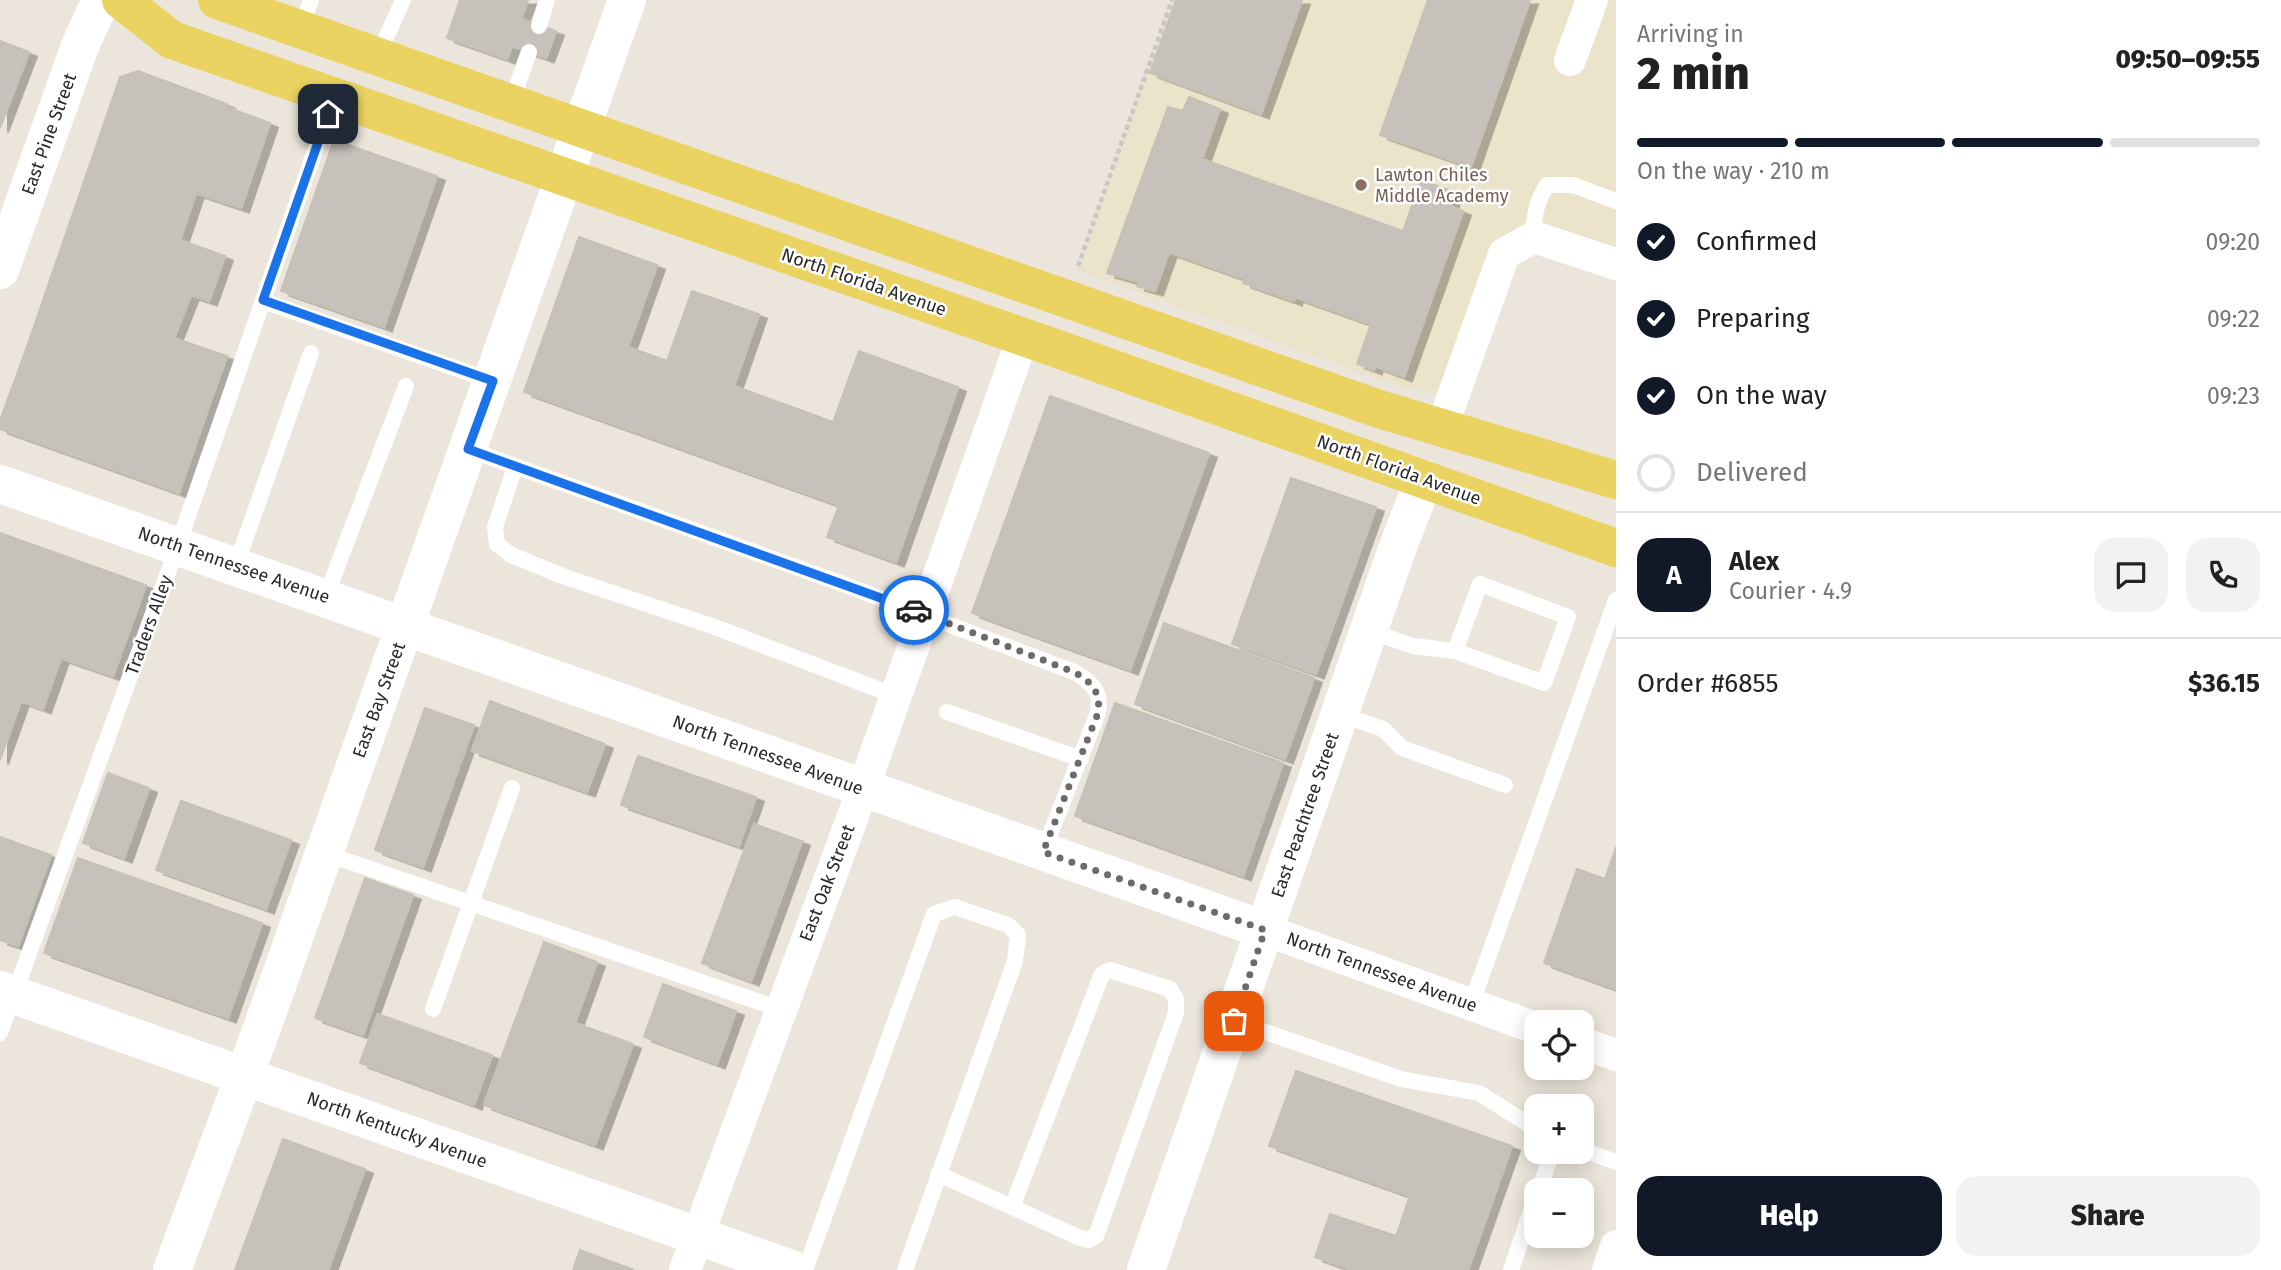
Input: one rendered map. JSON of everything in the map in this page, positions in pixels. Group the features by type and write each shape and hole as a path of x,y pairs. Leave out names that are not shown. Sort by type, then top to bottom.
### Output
{"main road":[{"name":"North Florida Avenue","path":"121,0 172,40 1023,337 1616,548"},
{"path":"217,0 306,15 379,56 580,128 1441,429 1616,480"},
{"path":"1023,337 1039,327 1109,344 1167,363 1233,358"}],"street":[{"name":"East Pine Street","path":"0,270 80,46 101,0"},
{"name":"East Bay Street","path":"172,1270 493,381 626,0"},
{"path":"1570,60 1592,0"},
{"path":"1441,429 1504,254 1535,237 1616,264"},
{"name":"East Oak Street","path":"691,1253 863,789 1023,337"},
{"name":"East Peachtree Street","path":"1146,1270 1424,479"},
{"name":"North Tennessee Avenue","path":"0,484 406,624 1524,1024"},
{"name":"North Kentucky Avenue","path":"7,992 244,1076 691,1253 794,1270"},
{"path":"1594,1048 1616,1055"},
{"path":"1608,1270 1616,1246"}],"lane":[{"path":"379,56 403,0"},
{"path":"539,26 547,0"},
{"path":"511,103 530,52"},
{"name":"Traders Alley","path":"0,1033 7,992 178,545 334,96"},
{"path":"1535,237 1534,217 1539,198 1547,185 1573,186 1616,201"},
{"path":"263,300 493,381"},
{"path":"236,565 311,353"},
{"path":"326,596 406,386"},
{"path":"468,449 925,614 1074,672 1094,685 1100,703 1098,713 1043,852"},
{"path":"515,467 495,527 497,544 511,555 565,577 712,625 896,696"},
{"path":"1369,631 1413,646 1455,651 1544,683 1568,617 1480,584 1455,651"},
{"path":"1471,1005 1616,600"},
{"path":"947,712 1081,759"},
{"path":"1340,714 1383,729 1402,748 1505,785"},
{"path":"433,1009 512,788"},
{"path":"324,853 780,1009"},
{"path":"805,1270 934,914 955,907 1008,925 1018,935 1015,961 905,1270"},
{"path":"939,1174 1077,1237 1088,1240 1096,1236 1177,1013 1177,999 1170,989 1110,970 1102,974 1012,1207"},
{"path":"1234,1021 1401,1079 1479,1093 1524,1121"},
{"path":"1594,1154 1616,1162"},
{"path":"1511,1270 1524,1232"}],"path":[{"path":"1077,270 1172,0"}],"shaded area":[{"name":"Lawton Chiles Middle Academy","path":"1170,0 1616,0 1616,264 1535,237 1504,254 1453,399 1399,386 1077,270"}],"building":[{"path":"460,0 528,0 521,19 556,31 546,58 512,46 507,59 447,38"},
{"path":"1176,0 1302,0 1261,114 1150,73"},
{"path":"1428,0 1530,0 1471,167 1380,135"},
{"path":"0,41 29,52 0,128"},
{"path":"138,71 270,123 241,208 196,193 180,240 225,256 209,301 191,295 174,338 227,356 209,406 29,341 120,77"},
{"name":"Lawton Chiles Middle Academy","path":"1189,97 1220,109 1202,159 1403,231 1421,180 1454,192 1450,206 1463,211 1404,377 1375,366 1374,370 1357,364 1371,324 1295,297 1294,301 1243,283 1245,279 1169,252 1155,291 1137,286 1139,282 1107,273 1168,107 1183,111"},
{"path":"334,140 437,176 384,327 281,291"},
{"path":"579,237 657,265 628,347 667,361 692,291 759,314 734,386 833,422 859,351 958,387 896,562 827,537 839,505 524,392"},
{"path":"29,341 209,406 179,493 0,429 0,421"},
{"path":"1050,396 1209,453 1130,670 972,613"},
{"path":"1291,478 1376,507 1316,674 1232,644"},
{"path":"0,533 146,585 113,676 61,658 43,709 21,701 0,760"},
{"path":"1164,623 1314,678 1285,759 1135,704"},
{"path":"490,701 605,744 587,792 472,751"},
{"path":"1115,703 1283,763 1243,876 1075,816"},
{"path":"425,708 474,725 423,867 375,850"},
{"path":"638,756 756,797 739,846 621,805"},
{"path":"108,773 149,788 124,858 83,843"},
{"path":"181,801 291,840 266,909 156,870"},
{"path":"754,824 802,841 751,981 702,963"},
{"path":"0,837 51,855 18,946 0,940"},
{"path":"1616,847 1616,989 1544,963 1577,869 1605,879"},
{"path":"78,858 262,923 228,1018 44,953"},
{"path":"365,878 413,895 363,1035 315,1018"},
{"path":"544,942 597,962 575,1023 633,1044 595,1145 484,1105"},
{"path":"663,984 736,1011 717,1064 644,1037"},
{"path":"378,1014 492,1055 474,1105 360,1063"},
{"path":"1296,1071 1512,1146 1468,1270 1352,1270 1315,1257 1330,1214 1396,1236 1410,1196 1269,1146"},
{"path":"283,1139 365,1169 328,1270 235,1270"},
{"path":"580,1250 634,1270 573,1270"}],"way so far":[{"path":"914,610 1074,672 1094,685 1100,703 1098,713 1043,852 1265,930 1234,1021"}],"place":[{"name":"Lawton Chiles Middle Academy","path":"1361,185"}],"route":[{"path":"328,114 263,300 493,381 468,449 914,610"}]}
